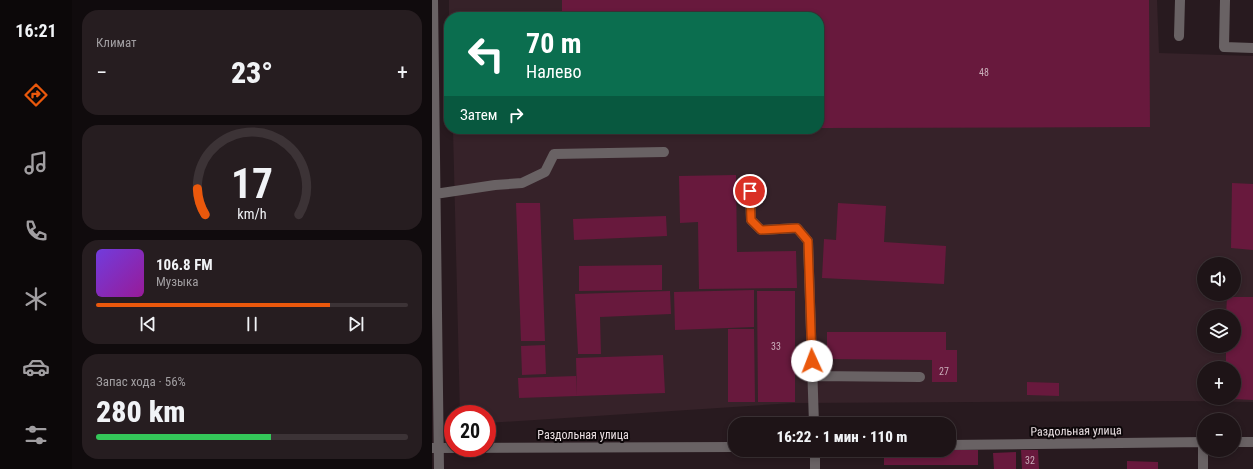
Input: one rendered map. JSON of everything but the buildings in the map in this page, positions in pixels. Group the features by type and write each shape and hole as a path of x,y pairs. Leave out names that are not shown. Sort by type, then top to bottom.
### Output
{"street":[{"path":"433,0 435,448 439,469"},
{"path":"1179,36 1180,0"},
{"path":"1225,0 1224,47 1253,48"},
{"path":"435,194 522,182 545,172 554,154 664,152"},
{"path":"750,191 751,220 761,230 797,228 808,241 814,417"},
{"path":"813,376 920,377"},
{"name":"Раздольная улица","path":"956,445 1197,442"},
{"path":"1241,442 1253,442"},
{"name":"Раздольная улица","path":"435,448 728,447"},
{"path":"815,457 815,469"},
{"path":"1203,457 1203,469"}],"shaded area":[{"path":"449,0 1157,0 1159,53 1253,56 1253,402 1241,402 1241,361 1197,361 1197,401 794,403 496,422 496,405 460,405 453,134 824,134 824,12 449,12"}],"route":[{"path":"750,191 751,220 761,230 797,228 808,241 812,361"}]}
